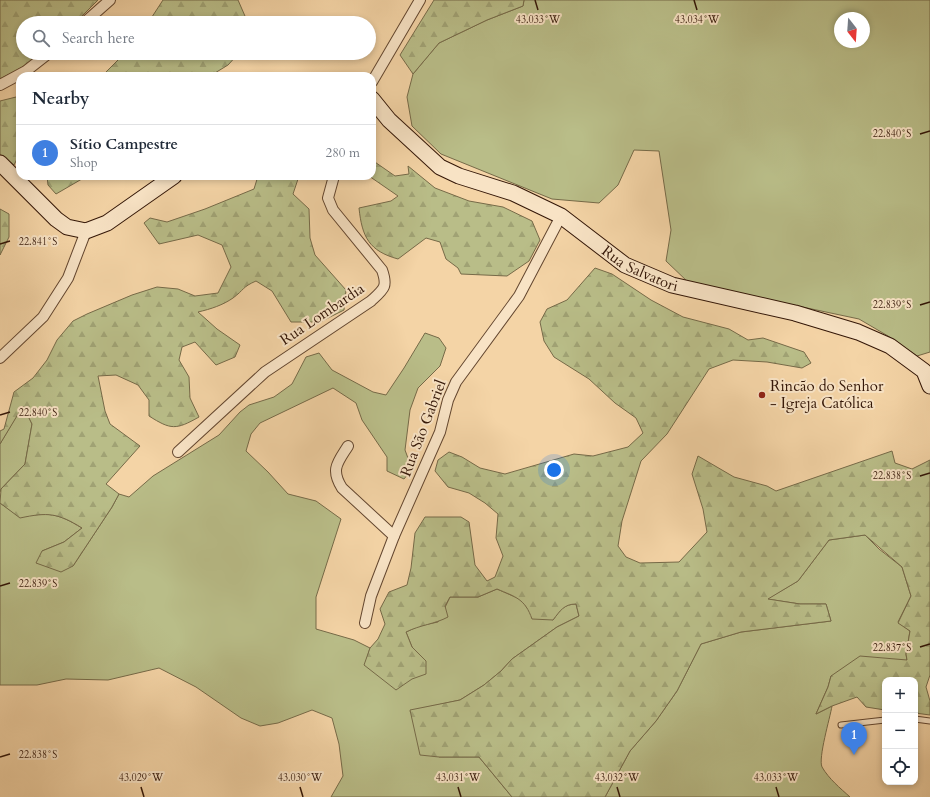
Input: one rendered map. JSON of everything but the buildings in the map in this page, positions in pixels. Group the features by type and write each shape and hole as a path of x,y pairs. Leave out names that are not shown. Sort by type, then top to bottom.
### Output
{"street":[{"path":"92,16 110,0"},
{"path":"376,75 420,0"},
{"path":"24,72 40,60"},
{"path":"0,85 16,76"},
{"name":"Rua Salvatori","path":"376,104 390,120 440,167 459,176 512,193 561,216 625,265 672,286 795,313 858,332 890,346 927,370 930,386"},
{"path":"0,163 16,179"},
{"path":"17,180 56,219 67,227 86,231 108,223 168,180"},
{"name":"Rua Lombardia","path":"178,452 265,372 371,301 383,290 386,281 382,270 333,210 328,198 333,180"},
{"name":"Rua São Gabriel","path":"365,623 371,596 394,536 440,432 448,400 456,382 519,296 561,216"},
{"path":"0,358 43,317 68,278 86,231"},
{"path":"348,446 338,462 335,472 336,479 342,488 394,536"}],"lane":[{"path":"918,719 930,721"},
{"path":"841,725 882,720"}],"green space":[{"path":"0,0 98,0 82,16 16,16 16,60 36,60 0,79"},
{"path":"163,0 238,0 245,16 153,16"},
{"path":"434,0 524,0 523,6 487,20 439,43 413,74 400,55"},
{"path":"524,0 930,0 930,352 917,356 888,336 859,319 689,283 666,261 671,230 659,151 634,150 618,185 599,203 552,199 441,154 412,126 407,97 413,74 439,43 487,20 523,6"},
{"path":"118,60 233,60 228,65 217,72 106,72"},
{"path":"16,97 16,161 14,165 0,154 0,101"},
{"path":"376,163 395,176 409,174 408,166 435,188 469,201 503,207 532,221 540,240 529,261 507,276 461,274 458,268 446,259 440,242 426,238 398,259 388,256 374,247 365,235 359,208 391,201 398,196 375,180"},
{"path":"47,180 80,180 56,194 48,185"},
{"path":"257,180 298,180 293,194 309,209 310,238 315,255 346,290 344,310 320,322 291,322 272,291 256,281 248,285 225,303 198,312 217,329 240,345 235,357 216,365 195,342 182,347 179,360 189,377 190,398 199,417 179,426 168,426 149,416 149,400 138,385 116,375 98,376 105,411 110,424 140,446 106,484 119,494 73,566 61,572 36,563 42,551 64,542 82,528 66,519 52,515 38,515 20,518 0,503 1,489 25,464 32,424 23,406 0,444 0,431 4,429 14,392 33,378 47,360 57,340 73,321 87,314 132,295 157,287 178,289 195,296 218,293 231,267 222,245 198,235 159,244 144,223 150,218 167,222 205,209 254,189"},
{"path":"0,209 9,214 9,237 0,255"},
{"path":"595,268 612,274 651,300 683,317 729,329 748,340 763,338 804,352 811,363 802,368 767,362 733,360 709,369 667,434 641,461 622,521 618,546 626,557 640,563 679,562 707,532 703,509 692,474 698,456 734,477 767,486 776,491 892,451 895,463 912,469 930,460 930,675 926,687 930,701 930,715 918,713 918,677 882,677 882,710 866,707 857,697 832,706 816,714 828,687 831,676 860,656 907,660 906,654 910,631 898,623 911,596 902,567 865,535 829,540 798,581 768,599 800,604 826,604 831,621 741,632 701,644 677,691 656,721 630,751 605,797 512,797 479,757 439,757 420,755 410,710 460,700 484,685 501,671 512,659 557,627 579,616 576,604 572,604 560,611 553,620 532,619 523,603 510,594 497,589 478,597 450,597 445,606 448,617 406,632 412,647 426,661 426,674 412,679 396,690 364,665 370,648 378,639 385,624 380,609 389,592 407,585 411,568 415,533 425,517 461,517 469,522 475,565 487,581 495,577 503,556 496,538 498,514 485,503 469,493 448,487 435,471 438,460 449,452 462,457 480,468 505,474 574,454 593,456 628,447 643,433 636,418 615,403 589,379 554,357 544,341 540,322 547,309 567,300"},
{"path":"425,333 439,338 446,348 440,366 418,388 410,410 405,450 412,469 404,479 387,471 387,457 362,420 356,403 333,388 260,423 251,434 246,451 288,494 316,501 341,519 316,597 316,629 354,640 370,648 365,665 426,661 412,647 406,632 419,626 438,622 450,597 478,597 497,589 522,600 528,609 553,620 565,606 576,604 579,616 557,627 512,659 501,671 484,685 460,700 410,711 439,757 479,757 512,797 331,797 343,776 339,744 332,718 312,710 278,723 260,726 241,718 196,687 159,668 108,680 66,679 37,685 0,685 0,503 20,517 38,514 52,515 66,519 82,528 64,542 42,551 73,566 119,494 129,497 153,476 219,435 240,412 249,405 274,397 292,384 306,357 319,353 332,370 373,392 386,395"},
{"path":"23,405 32,424 25,464 1,489 0,492 0,444"},
{"path":"865,535 879,549 902,567 911,596 898,622 910,631 906,654 907,661 831,676 828,687 816,714 832,706 821,762 822,767 831,779 850,797 605,797 630,751 656,721 677,691 701,644 741,632 831,621 826,604 800,604 767,599 798,581 829,540"}],"place":[{"name":"Rincão do Senhor - Igreja Católica","path":"762,395"},
{"name":"Sítio Campestre","path":"854,755"}]}
